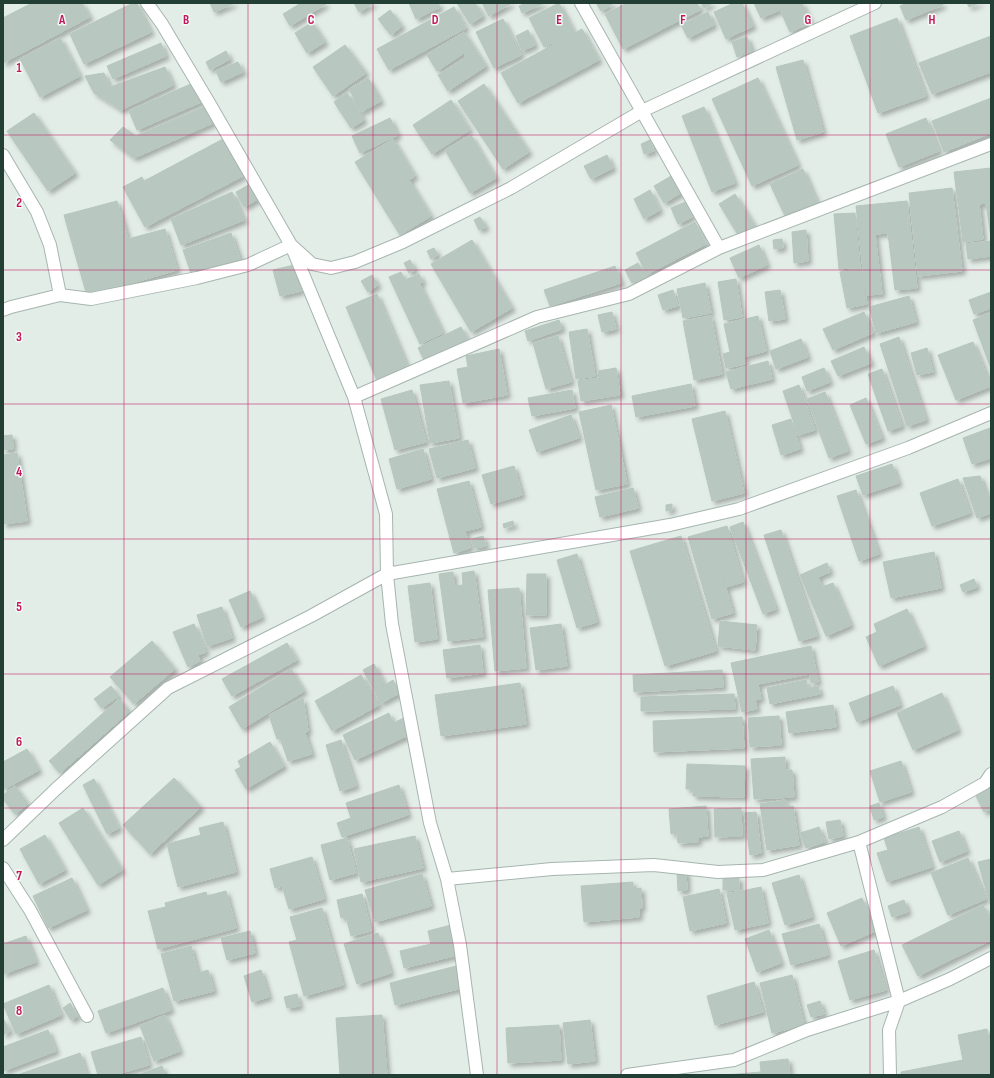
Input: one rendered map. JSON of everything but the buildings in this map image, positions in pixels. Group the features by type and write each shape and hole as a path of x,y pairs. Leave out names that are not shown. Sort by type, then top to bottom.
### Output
{"street":[{"path":"147,3 162,24 291,245 354,397 386,514 387,574 392,624 430,823 447,879 460,945 478,1075"},
{"path":"581,3 719,248"},
{"path":"291,245 312,264 331,268 355,262 403,242 511,188 642,111 876,3"},
{"path":"354,397 536,317 629,294 719,248 991,144"},
{"path":"3,156 37,212 50,245 60,295"},
{"path":"3,310 60,295 91,300 197,278 248,265 291,245"},
{"path":"3,840 56,788 168,688 311,616 387,574 670,525 739,509 908,448 991,413"},
{"path":"447,879 552,869 654,864 718,872 763,870 859,842 942,807 985,783 991,774"},
{"path":"859,842 899,1001 889,1030 890,1075"},
{"path":"3,868 30,910 87,1016"},
{"path":"627,1075 734,1060 807,1030 899,1001 950,980 991,958"}]}
